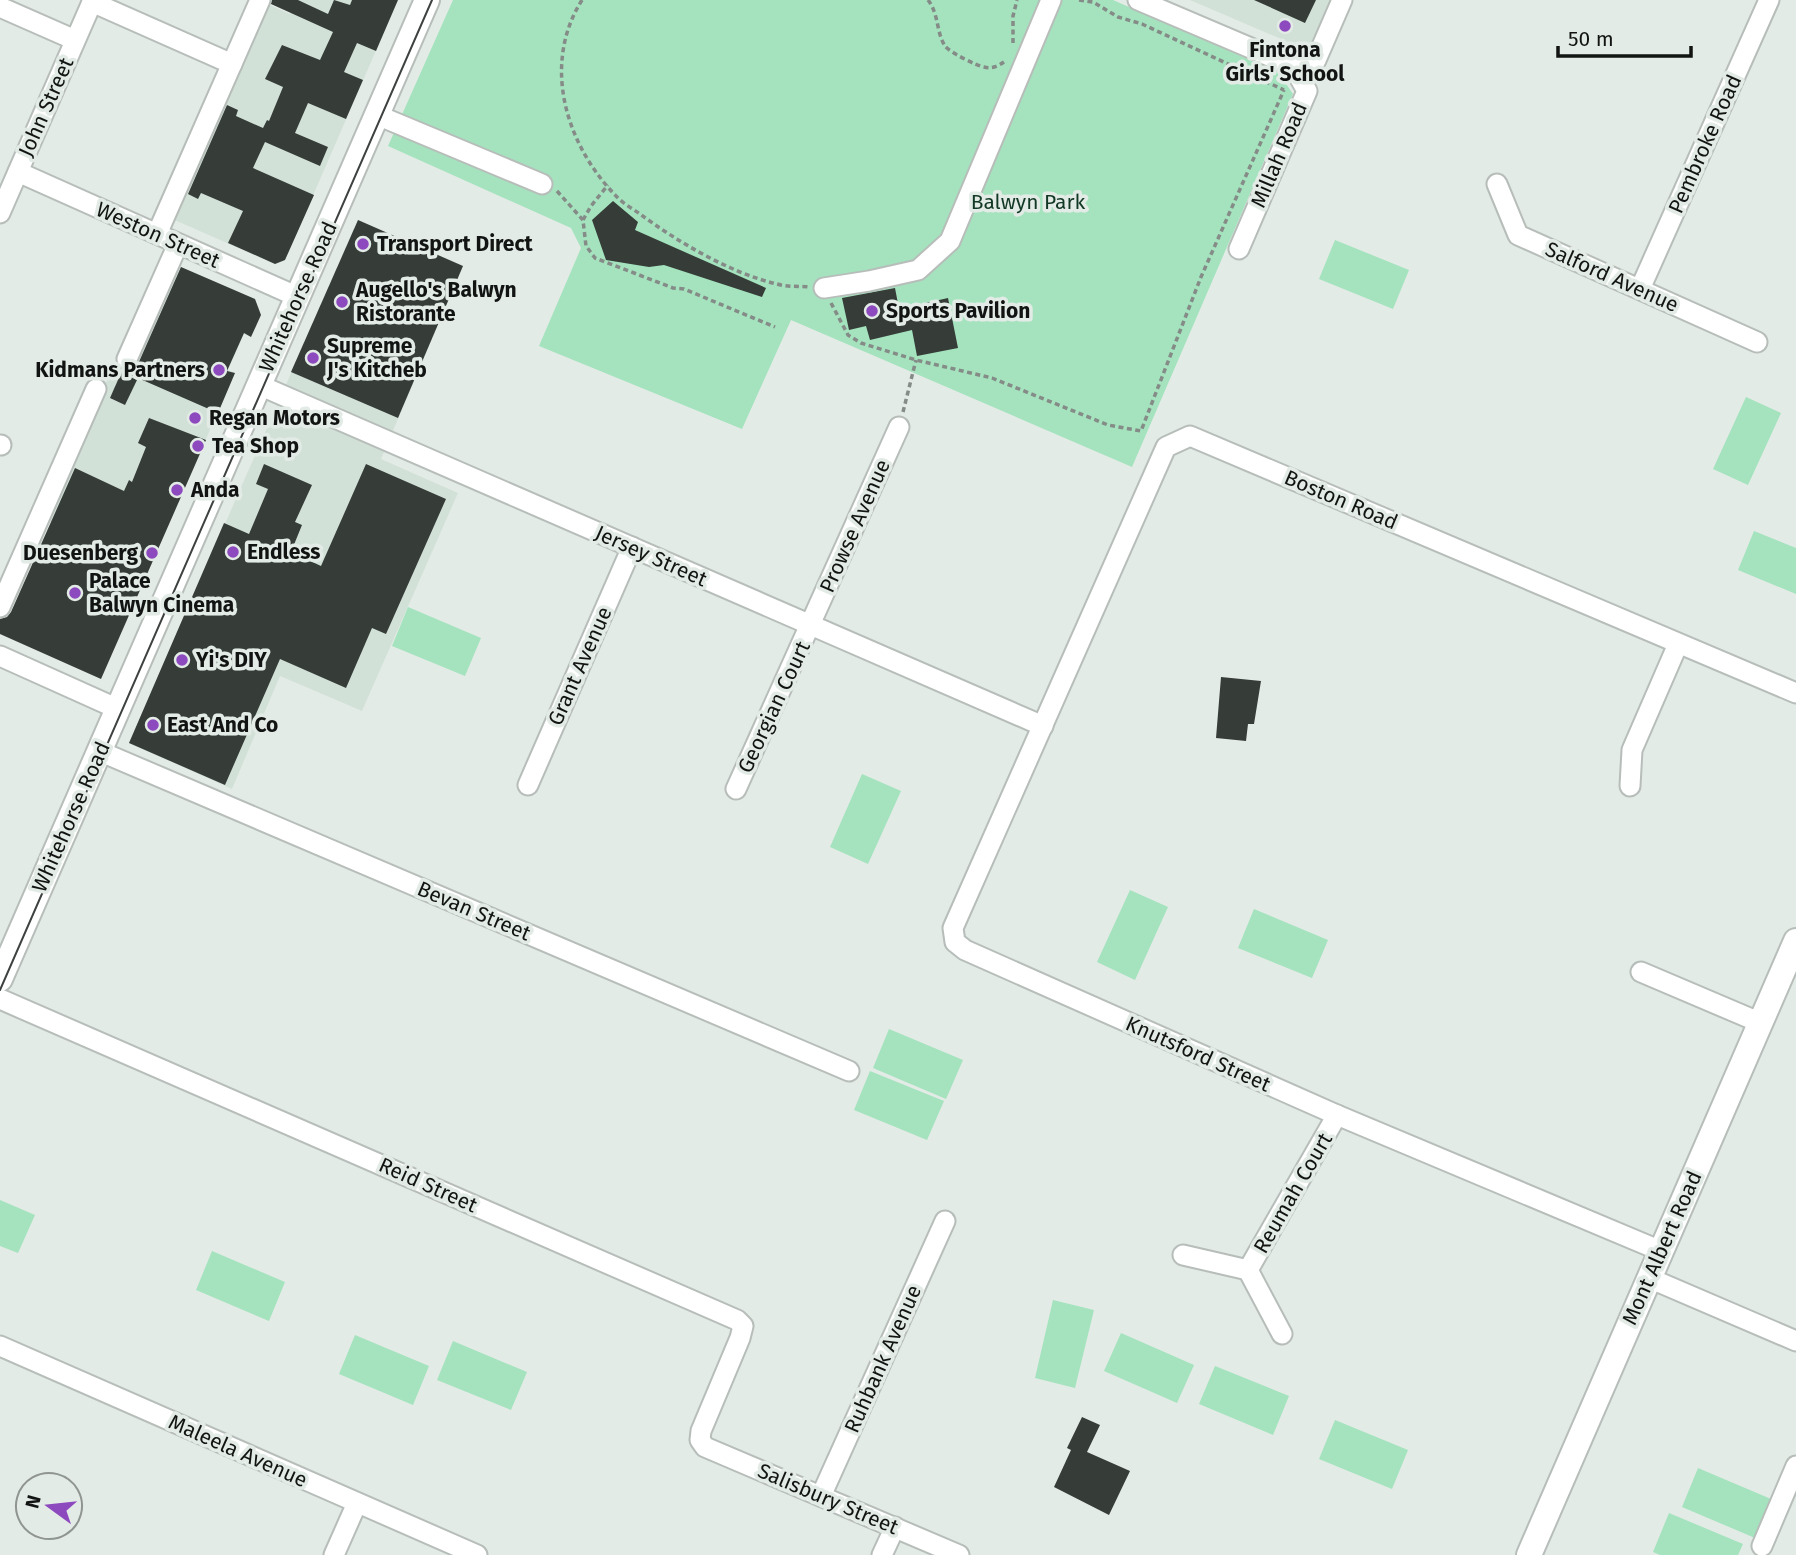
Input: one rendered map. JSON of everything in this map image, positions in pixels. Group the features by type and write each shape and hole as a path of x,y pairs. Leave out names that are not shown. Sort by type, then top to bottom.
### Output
{"main road":[{"name":"Whitehorse Road","path":"1,973 427,0"},
{"name":"Mont Albert Road","path":"1529,1555 1796,941"}],"street":[{"path":"157,234 260,0"},
{"path":"824,288 918,270 950,241 1051,0"},
{"path":"1138,0 1293,66 1315,60 1342,0"},
{"name":"Pembroke Road","path":"1640,289 1769,0"},
{"path":"92,1 232,64"},
{"name":"John Street","path":"0,213 92,1"},
{"path":"0,7 75,40"},
{"name":"Millah Road","path":"1238,249 1307,91 1293,66"},
{"path":"377,115 542,184"},
{"name":"Weston Street","path":"18,172 298,297"},
{"name":"Salford Avenue","path":"1497,184 1518,236 1757,342"},
{"path":"127,359 177,244"},
{"name":"Jersey Street","path":"260,385 1043,726"},
{"path":"0,607 96,389"},
{"name":"Prowse Avenue","path":"811,625 899,427"},
{"name":"Boston Road","path":"1043,726 1166,447 1190,436 1796,693"},
{"name":"Grant Avenue","path":"528,785 632,547"},
{"name":"Georgian Court","path":"736,789 811,625"},
{"path":"1630,786 1632,750 1678,644"},
{"path":"0,656 118,709"},
{"name":"Knutsford Street","path":"1043,726 953,928 955,942 965,950 1337,1115 1661,1251"},
{"name":"Bevan Street","path":"99,751 849,1071"},
{"path":"1640,972 1761,1023"},
{"name":"Reid Street","path":"0,999 737,1320 743,1326 740,1338 701,1431 700,1440"},
{"name":"Reumah Court","path":"1248,1270 1337,1115"},
{"name":"Ruhbank Avenue","path":"821,1496 945,1221"},
{"name":"Reumah Court","path":"1183,1255 1248,1270 1282,1334"},
{"path":"1650,1278 1796,1340"},
{"name":"Maleela Avenue","path":"0,1346 477,1555"},
{"name":"Salisbury Street","path":"700,1440 705,1447 959,1555"},
{"path":"1762,1546 1796,1466"},
{"path":"334,1555 357,1503"},
{"path":"882,1555 895,1527"}],"path":[{"path":"582,0 565,34 560,83 584,154 619,199 668,234 736,269 778,285 824,288 848,335 861,343 916,360 992,377 1108,425 1141,431 1201,277 1284,90 1142,24 1118,17 1093,2 1079,0"},
{"path":"928,0 938,18 940,37 947,50 982,67 998,67 1010,57"},
{"path":"1011,50 1017,0"},
{"path":"542,184 560,192 583,220 586,246 595,258 673,288 684,289 775,327"},
{"path":"583,220 590,206 608,185"},
{"path":"899,427 916,360"}],"shaded area":[{"path":"297,0 398,0 285,260 275,264 170,218 265,3 290,14"},
{"name":"Fintona Girls' School","path":"1190,0 1331,0 1309,51"},
{"path":"358,220 463,266 381,459 458,493 362,711 280,676 232,789 129,743"},
{"path":"178,266 255,299 251,337 244,334 228,370 235,373 149,568 44,519 113,367 131,374"}],"green space":[{"name":"Balwyn Park","path":"453,0 1113,0 1278,72 1293,94 1132,467 791,320 742,429 539,346 581,248 571,228 388,146"},
{"path":"1335,240 1409,270 1393,309 1319,279"},
{"path":"1746,397 1781,413 1748,485 1713,469"},
{"path":"1754,531 1796,548 1796,594 1738,570"},
{"path":"408,607 481,638 465,676 392,646"},
{"path":"862,774 901,791 868,864 830,847"},
{"path":"1130,890 1168,907 1135,980 1097,962"},
{"path":"1254,909 1328,940 1312,978 1238,948"},
{"path":"889,1029 963,1060 946,1099 873,1068"},
{"path":"870,1071 944,1101 927,1140 854,1110"},
{"path":"0,1200 35,1215 18,1253 0,1246"},
{"path":"212,1251 285,1282 269,1321 196,1290"},
{"path":"1053,1300 1094,1310 1075,1388 1035,1378"},
{"path":"1121,1333 1194,1365 1177,1403 1104,1371"},
{"path":"355,1335 429,1366 413,1405 339,1374"},
{"path":"453,1341 527,1372 511,1410 437,1380"},
{"path":"1215,1366 1289,1396 1273,1435 1199,1404"},
{"path":"1335,1420 1408,1450 1392,1489 1319,1459"},
{"path":"1698,1468 1771,1499 1755,1538 1682,1507"},
{"path":"1669,1513 1743,1544 1738,1555 1660,1555 1653,1552"}],"building":[{"path":"272,0 298,0 328,14 334,0 350,5 352,0 398,0 376,51 357,43 344,72 363,80 346,119 308,103 295,133 328,147 320,166 265,142 253,168 314,195 285,260 275,264 228,243 243,211 201,193 198,199 188,194 227,105 238,110 236,116 263,128 267,120 269,121 283,87 265,79 282,45 320,60 333,32 271,4"},
{"path":"1254,0 1316,0 1305,23"},
{"path":"613,201 638,222 635,230 766,288 762,297 664,265 649,267 606,260 592,220"},
{"path":"358,220 463,266 398,418 291,372"},
{"path":"181,267 255,299 261,315 251,337 244,333 227,371 235,373 218,413 131,375"},
{"path":"895,288 899,309 948,298 958,348 917,356 912,330 870,340 866,326 849,330 842,298"},
{"path":"121,373 137,380 125,405 110,398"},
{"path":"149,418 206,440 101,679 0,634 0,619 11,612 75,468 124,491 129,480 132,482 146,447 138,443"},
{"path":"264,464 312,485 295,522 302,525 291,552 321,566 366,464 446,499 386,634 372,628 346,688 280,659 225,785 129,743 224,523 249,534 268,489 256,484"},
{"path":"1221,677 1261,681 1254,724 1248,724 1246,741 1216,738"},
{"path":"1082,1417 1100,1425 1087,1452 1130,1471 1109,1515 1054,1487 1071,1450 1067,1448"}],"tram line":[{"path":"0,990 432,0"}],"place":[{"name":"Fintona Girls' School","path":"1285,26"},
{"name":"Transport Direct","path":"363,244"},
{"name":"Augello's Balwyn Ristorante","path":"342,302"},
{"name":"Sports Pavilion","path":"872,311"},
{"name":"Supreme J's Kitcheb","path":"313,358"},
{"name":"Kidmans Partners","path":"219,370"},
{"name":"Regan Motors","path":"195,418"},
{"name":"Tea Shop","path":"198,446"},
{"name":"Anda","path":"177,490"},
{"name":"Endless","path":"233,552"},
{"name":"Duesenberg","path":"152,553"},
{"name":"Palace Balwyn Cinema","path":"75,593"},
{"name":"Yi's DIY","path":"182,660"},
{"name":"East And Co","path":"153,725"}]}
